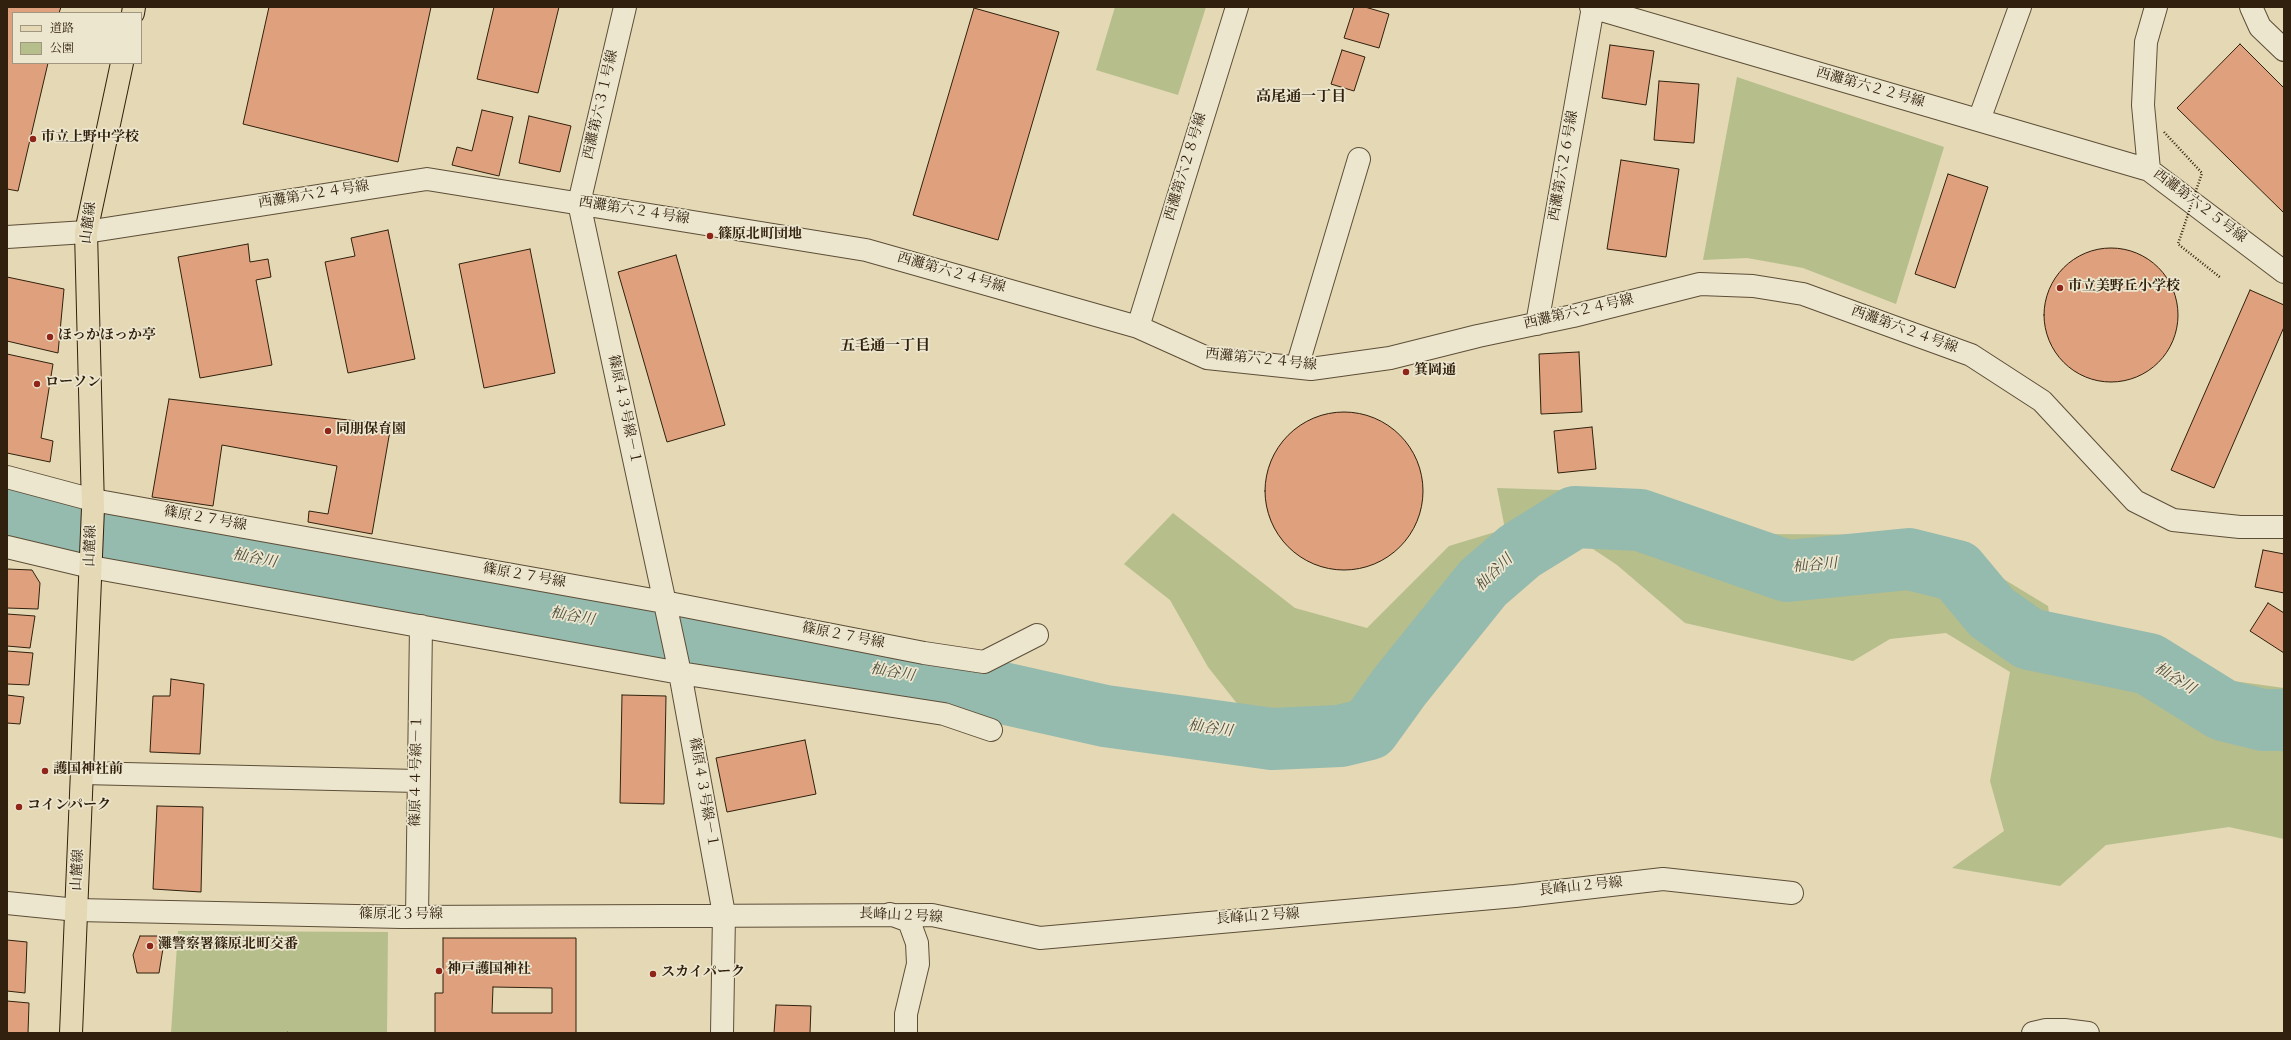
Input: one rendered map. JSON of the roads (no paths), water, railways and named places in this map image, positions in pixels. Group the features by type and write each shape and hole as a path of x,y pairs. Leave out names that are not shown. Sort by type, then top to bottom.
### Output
{"main road":[{"name":"山麓線","path":"71,1033 93,504 86,232 122,64"}],"street":[{"name":"西灘第六３１号線","path":"579,203 625,7"},
{"name":"西灘第六２８号線","path":"1138,327 1237,7"},
{"name":"西灘第六２２号線","path":"1592,7 2149,170"},
{"name":"西灘第六２６号線","path":"1537,324 1592,7"},
{"path":"1978,120 2020,7"},
{"name":"西灘第六２５号線","path":"2156,7 2146,42 2143,105 2149,170 2284,272"},
{"path":"2251,7 2260,27 2284,50"},
{"path":"1297,367 1359,159"},
{"name":"西灘第六２４号線","path":"7,237 86,232 427,179 866,250 1138,327 1206,358 1311,369 1390,358 1700,284 1753,286 1803,294 1971,355 2042,401 2135,501 2173,520 2240,527 2284,527"},
{"name":"篠原４３号線－１","path":"579,203 665,610 679,667 724,914 722,1033"},
{"name":"篠原２７号線","path":"7,477 93,504 665,610 924,653 984,662 1038,635"},
{"path":"7,547 421,626 679,667 944,714 991,730"},
{"name":"篠原４４号線－１","path":"417,917 417,781 421,626"},
{"path":"83,772 417,781"},
{"name":"長峰山２号線","path":"724,914 932,915 1040,938 1515,896 1663,879 1792,893"},
{"name":"篠原北３号線","path":"7,903 77,910 417,917 724,914"},
{"path":"890,914 909,922 917,943 918,964 906,1014 906,1033"},
{"path":"2033,1033 2046,1030 2064,1030 2088,1033"}],"waterway":[{"name":"杣谷川","path":"7,511 48,521 137,536 448,597 998,692 1105,716 1272,739 1340,736 1369,729 1400,686 1483,583 1520,551 1575,517 1640,520 1787,571 1909,559 1957,571 1992,613 2029,639 2149,664 2223,710 2263,720 2284,720"}],"place":[{"name":"市立上野中学校","path":"33,139"},
{"name":"篠原北町団地","path":"710,236"},
{"name":"市立美野丘小学校","path":"2060,288"},
{"name":"ほっかほっか亭","path":"50,337"},
{"name":"箕岡通","path":"1406,372"},
{"name":"ローソン","path":"37,384"},
{"name":"同朋保育園","path":"328,431"},
{"name":"護国神社前","path":"45,771"},
{"name":"コインパーク","path":"19,807"},
{"name":"灘警察署篠原北町交番","path":"150,946"},
{"name":"神戸護国神社","path":"439,971"},
{"name":"スカイパーク","path":"653,974"}],"district":[{"name":"高尾通一丁目","path":"1301,98"},
{"name":"五毛通一丁目","path":"885,347"}]}
